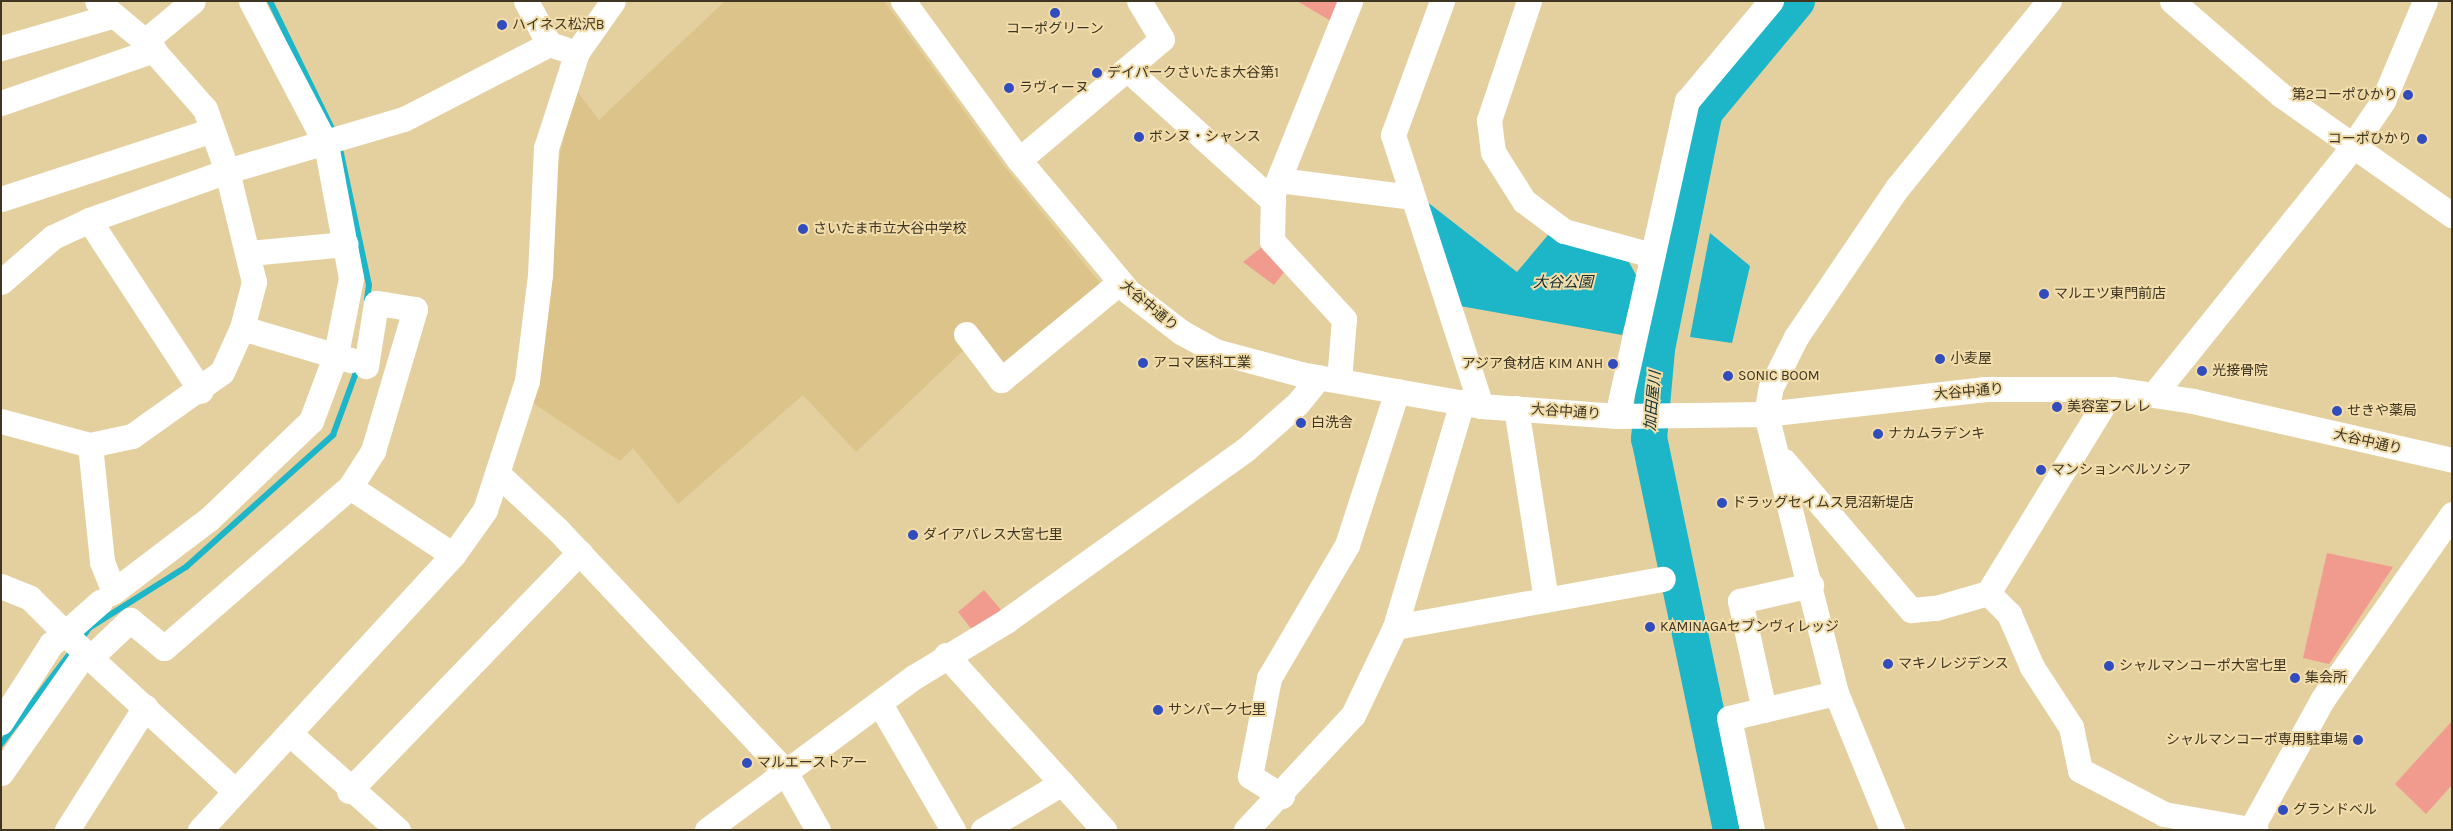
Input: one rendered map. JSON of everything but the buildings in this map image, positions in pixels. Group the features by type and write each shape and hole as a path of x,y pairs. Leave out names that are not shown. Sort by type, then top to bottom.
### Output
{"street":[{"path":"1,103 149,46 193,1"},
{"path":"251,1 336,141 351,278 355,361"},
{"path":"526,1 549,44"},
{"path":"200,830 234,790 453,555 485,510 499,476 527,381 540,275 546,148 576,52 612,1"},
{"name":"大谷中通り","path":"903,1 1019,160 1120,282 1181,332 1215,351 1329,379 1471,404 1617,416 1766,414 1984,390 2113,389 2154,394 2452,460"},
{"path":"1019,160 1162,39 1139,1"},
{"path":"707,830 784,770 946,656 1006,621 1246,449 1329,379 1344,319 1272,241 1276,191 1350,1"},
{"path":"1246,830 1282,796 1353,715 1395,627 1471,404 1393,135 1442,1"},
{"path":"1529,1 1489,120 1493,152 1524,201 1564,231 1652,256"},
{"path":"1617,416 1687,101 1770,1"},
{"path":"1892,830 1836,693 1779,455 1766,414 1771,387 1796,337 1897,188 2049,1"},
{"path":"2172,1 2280,95 2452,215"},
{"path":"2154,394 2353,145 2383,101 2425,1"},
{"path":"1,48 105,9 149,46 205,109 227,171 250,253 254,282 242,328 222,372 201,391 132,436 90,445 1,421"},
{"path":"1,282 53,238 89,220 227,171 336,141 404,119 549,44 576,52"},
{"path":"1128,69 1276,191 1411,197"},
{"path":"1,199 212,130"},
{"path":"89,220 201,391"},
{"path":"250,253 346,244"},
{"path":"966,334 1001,380 1120,282"},
{"path":"1,722 51,644 79,646 130,620 164,648 350,487 373,451 398,376 415,309 376,303 355,361 310,421 209,519 108,595 79,646 1,773"},
{"path":"242,328 355,361 398,376"},
{"path":"1779,455 1911,610 1988,593 2113,389"},
{"path":"1282,796 1250,776 1269,678 1347,545 1397,391"},
{"path":"1516,408 1546,600"},
{"path":"90,445 102,562 108,595"},
{"path":"499,476 580,552 784,770 818,830"},
{"path":"350,487 453,555"},
{"path":"1988,593 2009,614 2032,667 2071,727 2080,770 2164,814 2254,828 2322,700 2452,514"},
{"path":"349,791 580,552"},
{"path":"1395,627 1663,579"},
{"path":"1764,710 1740,601 1811,585"},
{"path":"1,586 30,598 234,790"},
{"path":"946,656 1104,830"},
{"path":"1752,830 1729,718 1836,693"},
{"path":"880,704 953,830"},
{"path":"67,830 145,707"},
{"path":"289,733 349,791 398,830"},
{"path":"983,830 1062,784"}],"shaded area":[{"name":"さいたま市立大谷中学校","path":"725,1 884,1 1004,166 1104,288 1008,368 966,348 856,452 803,395 678,504 633,448 620,461 533,403 557,170 574,87 599,120"},
{"path":"1297,1 1345,1 1331,21"},
{"path":"1267,243 1288,267 1274,285 1243,262"},
{"path":"2327,553 2393,567 2329,664 2303,658"},
{"path":"984,590 1002,611 974,632 958,612"},
{"path":"2452,721 2452,785 2426,814 2395,784"}],"water":[{"name":"大谷公園","path":"1426,201 1517,272 1548,235 1629,262 1637,277 1622,335 1460,306"},
{"path":"1710,233 1750,266 1732,343 1690,337"}],"waterway":[{"path":"270,1 335,135"},
{"name":"加田屋川","path":"1731,830 1649,439 1657,349 1705,112 1797,1"},
{"path":"339,144 369,285 367,300"},
{"path":"80,641 89,628 186,567 333,435 358,367"},
{"path":"1,744 68,656"}],"place":[{"name":"コーポグリーン","path":"1055,13"},
{"name":"ハイネス松沢B","path":"502,25"},
{"name":"デイパークさいたま大谷第1","path":"1097,73"},
{"name":"ラヴィーヌ","path":"1009,88"},
{"name":"第2コーポひかり","path":"2408,95"},
{"name":"ボンヌ・シャンス","path":"1139,137"},
{"name":"コーポひかり","path":"2422,139"},
{"name":"さいたま市立大谷中学校","path":"803,229"},
{"name":"マルエツ東門前店","path":"2044,294"},
{"name":"小麦屋","path":"1940,359"},
{"name":"アコマ医科工業","path":"1143,363"},
{"name":"アジア食材店 KIM ANH","path":"1613,364"},
{"name":"光接骨院","path":"2202,371"},
{"name":"SONIC BOOM","path":"1728,376"},
{"name":"美容室フレレ","path":"2057,407"},
{"name":"せきや薬局","path":"2337,411"},
{"name":"白洗舎","path":"1301,423"},
{"name":"ナカムラデンキ","path":"1878,434"},
{"name":"マンションペルソシア","path":"2041,470"},
{"name":"ドラッグセイムス見沼新堤店","path":"1722,503"},
{"name":"ダイアパレス大宮七里","path":"913,535"},
{"name":"KAMINAGAセブンヴィレッジ","path":"1650,627"},
{"name":"マキノレジデンス","path":"1888,664"},
{"name":"シャルマンコーポ大宮七里","path":"2109,666"},
{"name":"集会所","path":"2295,678"},
{"name":"サンパーク七里","path":"1158,710"},
{"name":"シャルマンコーポ専用駐車場","path":"2358,740"},
{"name":"マルエーストアー","path":"747,763"},
{"name":"グランドベル","path":"2283,810"}]}
